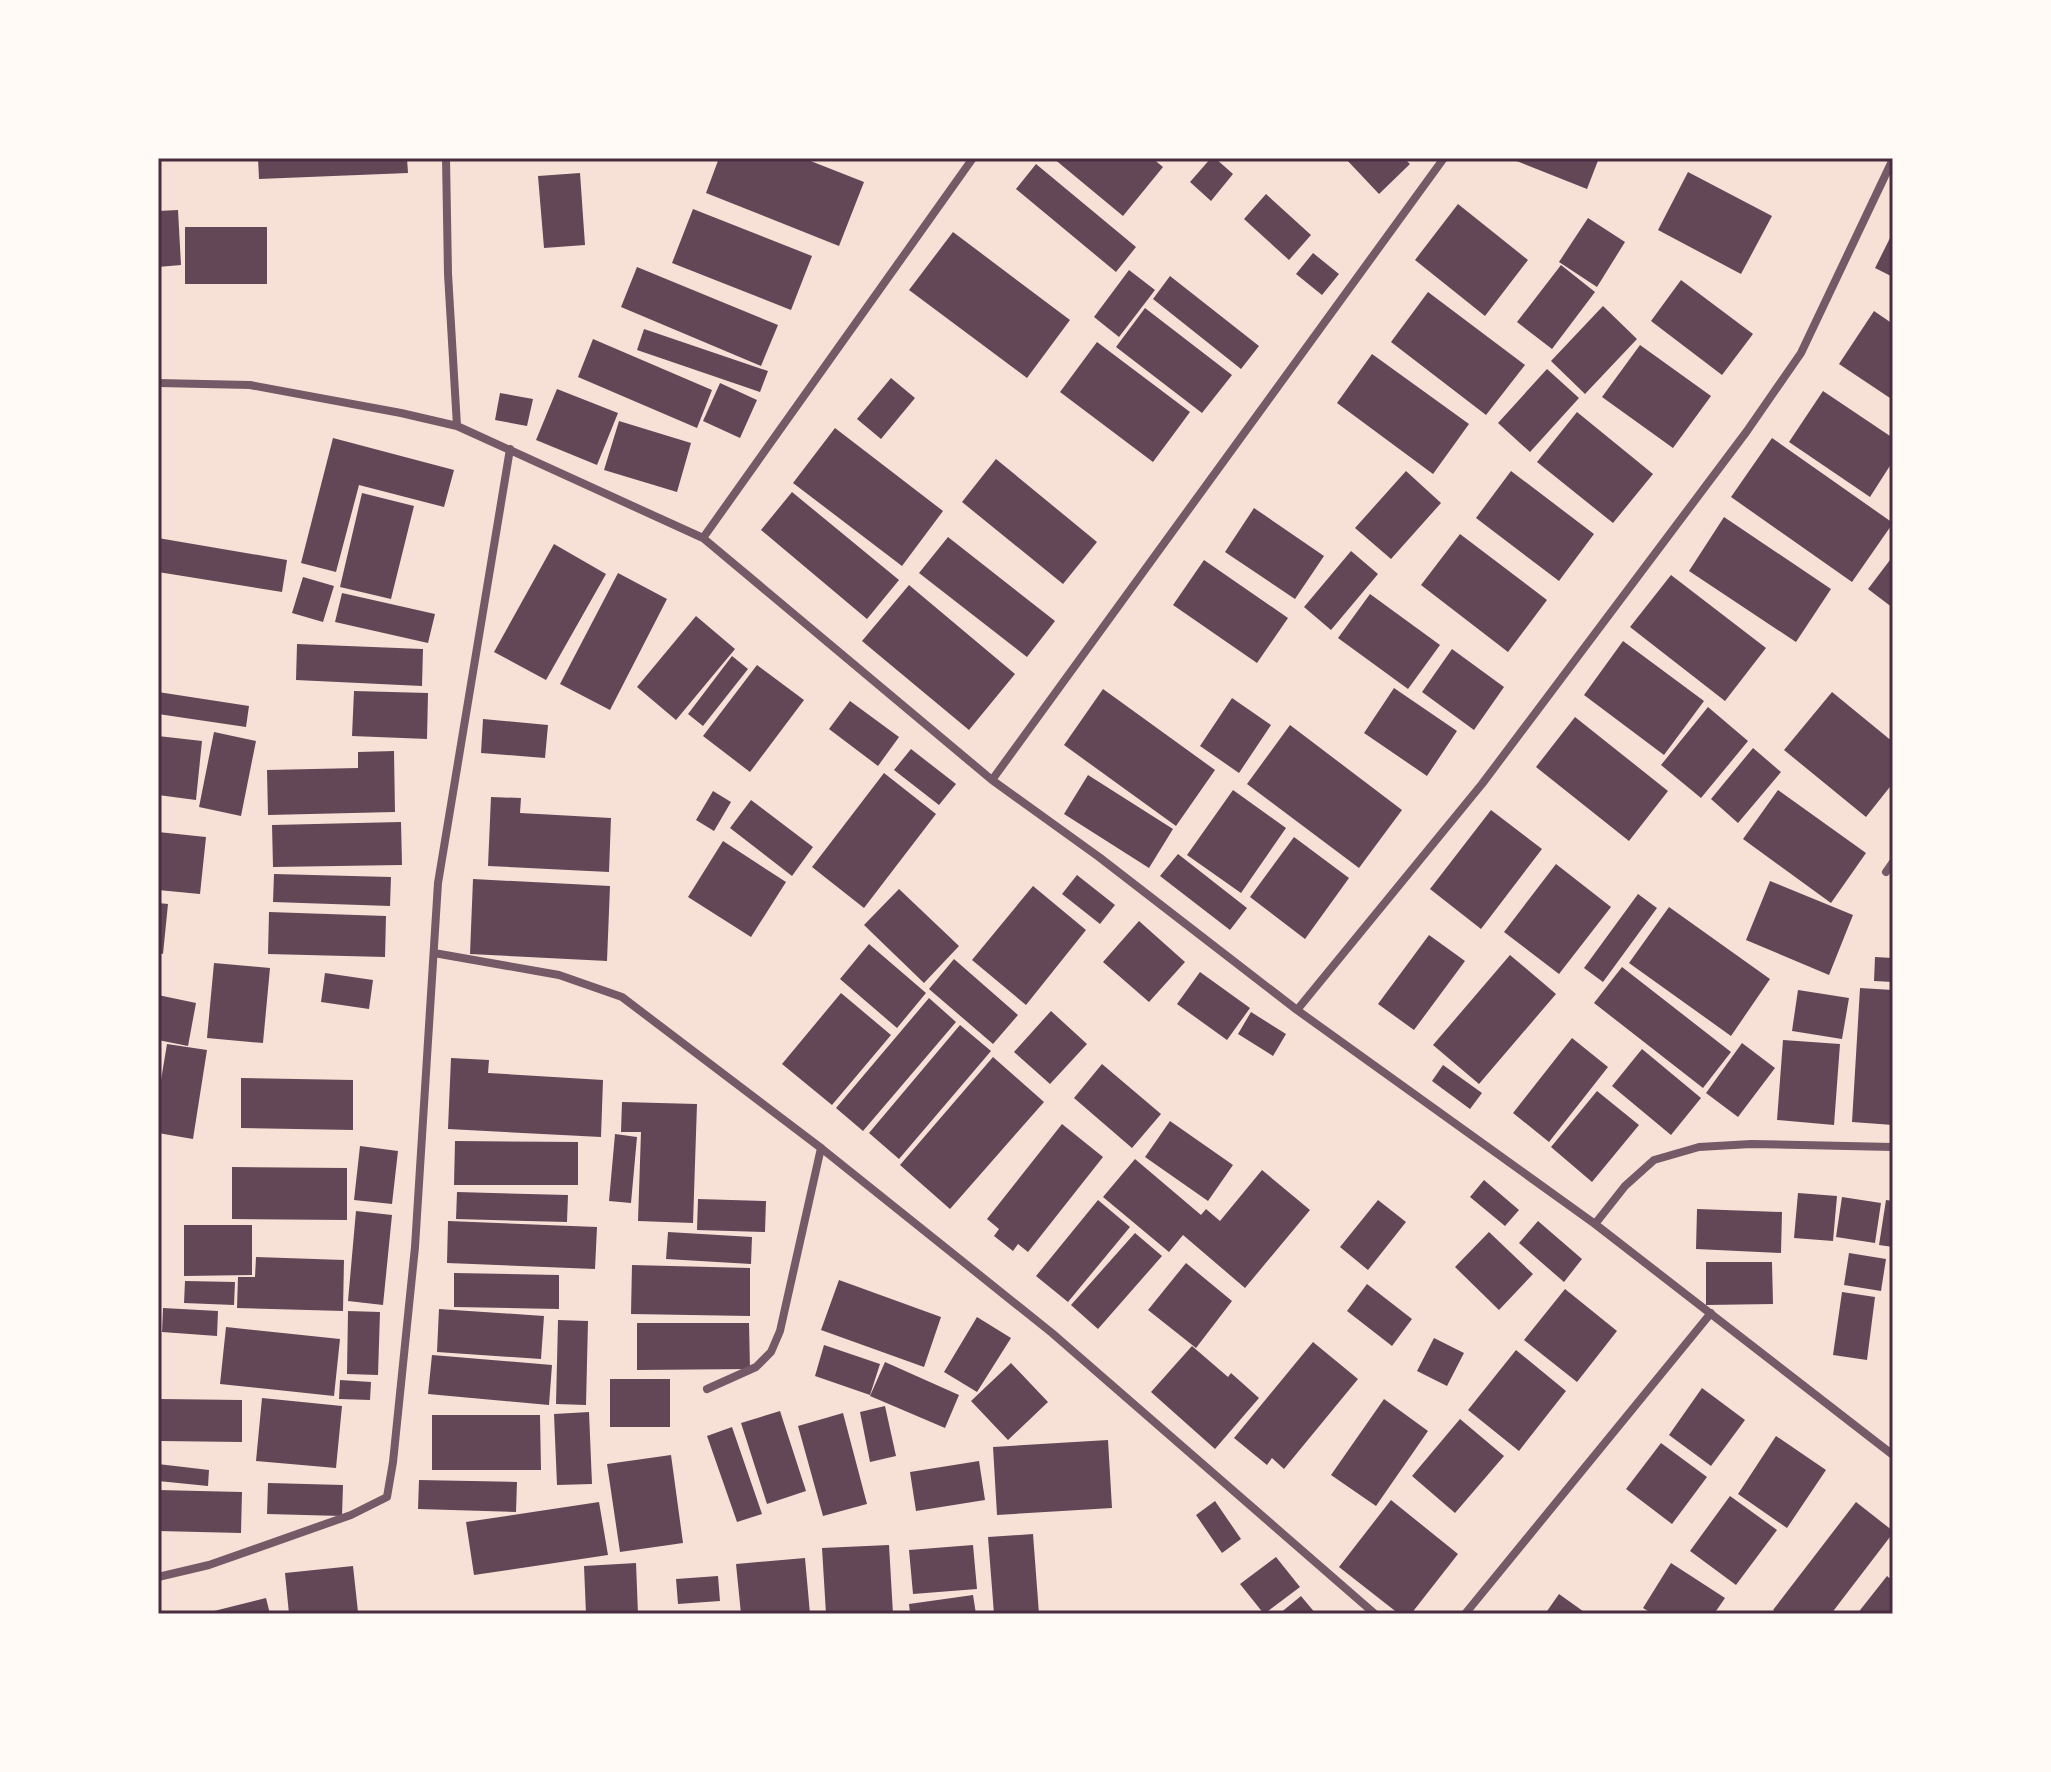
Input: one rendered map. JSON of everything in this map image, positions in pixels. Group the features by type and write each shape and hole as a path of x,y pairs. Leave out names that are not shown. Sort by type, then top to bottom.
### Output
{"street":[{"path":"446,158 448,274 457,426"},
{"path":"703,538 973,158"},
{"path":"992,780 1444,158"},
{"path":"1297,1010 1482,784 1747,431 1801,353 1893,159"},
{"path":"158,383 250,385 457,426 703,538 992,780 1099,857 1297,1010 1595,1224 1893,1455"},
{"path":"158,1577 223,1560 351,1515 387,1497 415,1247 438,883 510,449"},
{"path":"1886,872 1893,862"},
{"path":"434,953 559,975 622,997 821,1148 1052,1333 1375,1614"},
{"path":"1595,1224 1625,1186 1654,1160 1699,1147 1751,1144 1893,1147"},
{"path":"707,1389 756,1367 771,1352 780,1331 821,1148"},
{"path":"1465,1614 1711,1313"}],"building":[{"path":"258,158 407,158 408,173 259,179"},
{"path":"719,158 803,158 864,182 839,246 706,193"},
{"path":"1053,158 1152,158 1163,167 1123,216"},
{"path":"1211,158 1233,174 1211,201 1190,182"},
{"path":"1345,158 1404,158 1410,164 1379,194"},
{"path":"1509,158 1599,158 1587,189"},
{"path":"1036,164 1136,247 1116,272 1016,189"},
{"path":"1688,172 1772,216 1741,274 1658,230"},
{"path":"580,173 585,245 544,248 538,176"},
{"path":"1266,194 1311,235 1289,260 1244,219"},
{"path":"1458,204 1528,260 1485,316 1415,260"},
{"path":"693,209 812,256 791,310 672,263"},
{"path":"178,210 181,265 158,267 158,211"},
{"path":"1588,218 1625,242 1597,287 1559,262"},
{"path":"185,227 267,227 267,284 185,284"},
{"path":"953,232 1070,320 1027,378 909,290"},
{"path":"1893,232 1893,277 1875,268"},
{"path":"1313,253 1339,274 1322,295 1296,274"},
{"path":"1561,265 1595,292 1552,349 1517,322"},
{"path":"637,267 778,325 761,366 621,307"},
{"path":"1129,270 1155,290 1119,337 1094,317"},
{"path":"1170,276 1259,346 1241,369 1153,299"},
{"path":"1681,280 1753,334 1722,375 1651,321"},
{"path":"1428,292 1525,365 1486,415 1391,342"},
{"path":"1603,306 1637,339 1585,394 1551,361"},
{"path":"1145,308 1232,375 1202,413 1116,347"},
{"path":"1874,311 1893,324 1893,400 1839,364"},
{"path":"644,329 768,371 760,392 637,350"},
{"path":"593,339 712,390 697,428 578,377"},
{"path":"1097,342 1190,412 1153,462 1060,392"},
{"path":"1640,345 1711,396 1673,448 1602,397"},
{"path":"1372,354 1469,424 1433,474 1337,403"},
{"path":"1547,369 1579,398 1530,452 1498,423"},
{"path":"891,378 915,398 881,439 857,419"},
{"path":"720,383 757,400 740,438 703,421"},
{"path":"557,389 618,413 597,465 536,440"},
{"path":"1823,391 1893,438 1893,461 1870,497 1789,442"},
{"path":"500,393 533,399 527,426 495,420"},
{"path":"1577,412 1653,474 1613,523 1537,462"},
{"path":"619,421 691,443 677,492 604,470"},
{"path":"835,428 943,511 902,566 793,483"},
{"path":"333,438 454,470 444,507 359,485 336,572 301,563"},
{"path":"1772,438 1893,523 1852,582 1731,497"},
{"path":"996,459 1097,542 1063,584 962,502"},
{"path":"1406,471 1441,503 1391,559 1355,528"},
{"path":"1511,471 1594,534 1559,581 1476,518"},
{"path":"792,492 899,580 867,619 761,530"},
{"path":"362,493 414,506 391,599 340,587"},
{"path":"1254,508 1324,556 1295,599 1225,552"},
{"path":"1724,517 1831,589 1796,642 1689,571"},
{"path":"1460,534 1547,600 1508,652 1421,585"},
{"path":"948,537 1055,621 1027,657 919,573"},
{"path":"158,538 287,560 282,592 158,572"},
{"path":"554,544 606,574 546,680 494,652"},
{"path":"1351,551 1378,574 1331,630 1304,607"},
{"path":"1893,556 1893,608 1868,589"},
{"path":"1204,560 1288,618 1257,663 1173,605"},
{"path":"618,573 667,599 610,710 560,684"},
{"path":"1671,575 1766,648 1725,701 1630,627"},
{"path":"303,577 334,586 323,622 292,613"},
{"path":"909,585 1015,674 969,730 862,641"},
{"path":"342,593 435,614 428,643 335,622"},
{"path":"1370,594 1440,645 1408,689 1338,638"},
{"path":"696,616 735,649 676,720 637,687"},
{"path":"1623,641 1704,701 1664,755 1584,695"},
{"path":"297,644 423,649 422,686 296,680"},
{"path":"1452,649 1504,687 1474,730 1422,692"},
{"path":"732,656 748,669 703,726 688,714"},
{"path":"757,665 804,700 750,772 703,736"},
{"path":"1394,688 1457,731 1427,776 1364,733"},
{"path":"1103,689 1215,770 1176,826 1064,745"},
{"path":"354,691 428,693 427,739 352,736"},
{"path":"158,692 249,706 246,727 158,714"},
{"path":"1832,692 1893,742 1893,783 1866,817 1784,750"},
{"path":"1232,698 1271,725 1239,773 1200,746"},
{"path":"850,701 899,737 878,766 829,729"},
{"path":"1708,707 1748,741 1701,798 1661,765"},
{"path":"1575,717 1668,791 1629,841 1536,767"},
{"path":"483,719 548,725 545,758 481,753"},
{"path":"1290,725 1402,810 1359,868 1247,784"},
{"path":"214,732 256,741 241,816 199,807"},
{"path":"158,736 202,741 196,800 158,795"},
{"path":"1753,748 1781,772 1738,823 1711,799"},
{"path":"911,749 956,784 939,805 894,770"},
{"path":"394,751 395,812 268,815 267,770 358,768 358,752"},
{"path":"884,773 936,814 864,908 812,867"},
{"path":"1088,775 1173,829 1149,868 1064,814"},
{"path":"1233,790 1286,828 1241,893 1187,855"},
{"path":"1778,790 1866,853 1831,903 1743,839"},
{"path":"713,791 731,802 714,831 696,820"},
{"path":"491,797 521,798 520,813 611,818 609,872 488,866"},
{"path":"751,800 813,847 792,876 730,828"},
{"path":"1491,810 1542,849 1481,929 1430,889"},
{"path":"401,822 402,865 273,867 272,825"},
{"path":"158,832 206,837 200,894 158,890"},
{"path":"1294,837 1349,878 1305,939 1250,897"},
{"path":"723,841 786,882 751,937 688,897"},
{"path":"1178,854 1247,908 1230,930 1160,876"},
{"path":"1556,864 1611,907 1559,974 1504,932"},
{"path":"274,874 391,877 390,906 273,902"},
{"path":"1077,875 1115,905 1100,924 1062,894"},
{"path":"473,879 610,886 607,961 470,954"},
{"path":"1770,881 1853,915 1829,975 1746,940"},
{"path":"1033,886 1086,930 1026,1005 972,960"},
{"path":"899,889 959,946 924,983 864,925"},
{"path":"1638,894 1657,908 1603,982 1584,968"},
{"path":"158,903 168,904 163,954 158,953"},
{"path":"1669,907 1770,979 1731,1036 1629,963"},
{"path":"269,912 386,916 385,957 268,954"},
{"path":"1139,921 1185,962 1149,1002 1103,962"},
{"path":"1429,935 1465,961 1414,1030 1378,1004"},
{"path":"869,944 926,993 897,1028 840,979"},
{"path":"1510,955 1556,994 1479,1084 1433,1045"},
{"path":"1875,957 1893,958 1893,982 1874,981"},
{"path":"954,959 1018,1015 993,1044 929,989"},
{"path":"214,963 270,968 263,1043 207,1038"},
{"path":"1622,967 1731,1052 1703,1088 1594,1003"},
{"path":"1200,972 1250,1008 1227,1040 1177,1004"},
{"path":"325,973 373,980 369,1009 321,1002"},
{"path":"1860,988 1893,990 1893,1125 1852,1122"},
{"path":"1798,990 1849,998 1842,1039 1792,1031"},
{"path":"841,993 891,1035 832,1105 782,1064"},
{"path":"158,995 196,1003 188,1046 158,1040"},
{"path":"929,998 956,1022 863,1131 836,1108"},
{"path":"1051,1011 1087,1044 1050,1084 1014,1052"},
{"path":"1251,1012 1286,1034 1273,1056 1238,1034"},
{"path":"960,1025 991,1051 899,1159 869,1133"},
{"path":"1572,1038 1608,1067 1549,1142 1513,1113"},
{"path":"1783,1040 1840,1044 1834,1125 1777,1120"},
{"path":"1742,1043 1775,1068 1738,1117 1706,1093"},
{"path":"167,1044 207,1050 193,1139 158,1133 158,1098"},
{"path":"1642,1049 1701,1098 1671,1135 1612,1086"},
{"path":"993,1057 1044,1102 950,1209 900,1165"},
{"path":"451,1058 489,1060 488,1073 603,1080 601,1137 448,1129"},
{"path":"1102,1064 1161,1114 1132,1148 1074,1098"},
{"path":"1443,1065 1482,1093 1470,1109 1432,1081"},
{"path":"241,1078 353,1080 353,1130 241,1128"},
{"path":"1597,1091 1639,1125 1592,1182 1551,1147"},
{"path":"622,1102 697,1104 693,1223 638,1221 641,1132 621,1132"},
{"path":"1170,1121 1233,1165 1208,1201 1145,1157"},
{"path":"1062,1124 1103,1157 1028,1252 1018,1244 1013,1251 994,1236 999,1229 987,1219"},
{"path":"615,1134 637,1137 631,1203 609,1201"},
{"path":"455,1141 578,1142 578,1185 454,1185"},
{"path":"360,1146 398,1151 392,1204 354,1200"},
{"path":"1135,1159 1201,1215 1206,1209 1220,1221 1262,1170 1310,1210 1245,1288 1183,1235 1169,1252 1103,1197"},
{"path":"232,1167 347,1168 347,1220 232,1219"},
{"path":"1484,1180 1519,1210 1505,1226 1470,1197"},
{"path":"457,1192 568,1195 567,1222 456,1219"},
{"path":"1798,1193 1837,1196 1833,1241 1794,1238"},
{"path":"1842,1197 1881,1203 1875,1243 1836,1237"},
{"path":"698,1199 766,1201 765,1232 697,1230"},
{"path":"1098,1200 1130,1227 1068,1302 1036,1276"},
{"path":"1378,1200 1406,1222 1368,1270 1340,1247"},
{"path":"1886,1200 1893,1201 1893,1247 1879,1245"},
{"path":"1697,1209 1782,1212 1781,1253 1696,1249"},
{"path":"356,1211 392,1215 383,1305 348,1301"},
{"path":"448,1221 597,1227 595,1269 447,1263"},
{"path":"1538,1221 1582,1259 1564,1282 1519,1243"},
{"path":"184,1225 252,1225 252,1275 184,1276"},
{"path":"668,1232 752,1237 751,1264 666,1259"},
{"path":"1489,1232 1533,1274 1499,1310 1455,1267"},
{"path":"1135,1233 1162,1256 1098,1329 1071,1305"},
{"path":"1849,1253 1886,1259 1881,1291 1844,1285"},
{"path":"256,1257 344,1260 343,1311 237,1308 238,1277 255,1277"},
{"path":"1706,1262 1772,1262 1773,1304 1706,1305"},
{"path":"1186,1263 1232,1301 1196,1348 1148,1310"},
{"path":"632,1265 750,1268 750,1316 631,1314"},
{"path":"454,1273 559,1275 559,1309 454,1307"},
{"path":"839,1280 941,1317 924,1367 821,1330"},
{"path":"185,1281 235,1282 234,1305 184,1303"},
{"path":"1367,1284 1412,1319 1392,1346 1347,1311"},
{"path":"1565,1289 1617,1331 1577,1382 1524,1340"},
{"path":"1842,1292 1875,1297 1867,1360 1833,1355"},
{"path":"163,1308 218,1311 217,1336 162,1332"},
{"path":"439,1309 544,1316 541,1359 437,1352"},
{"path":"348,1311 380,1312 378,1375 347,1374"},
{"path":"977,1317 1011,1338 977,1392 944,1372"},
{"path":"558,1320 588,1321 586,1405 556,1404"},
{"path":"637,1323 749,1323 750,1369 637,1370"},
{"path":"226,1327 340,1339 334,1396 220,1384"},
{"path":"1434,1338 1464,1353 1447,1386 1417,1371"},
{"path":"1313,1342 1358,1379 1284,1469 1272,1458 1267,1465 1234,1438"},
{"path":"824,1345 880,1364 870,1395 815,1376"},
{"path":"1192,1346 1228,1377 1231,1373 1259,1398 1215,1449 1151,1392"},
{"path":"1516,1350 1566,1391 1519,1451 1468,1410"},
{"path":"432,1355 552,1365 549,1405 428,1394"},
{"path":"885,1362 959,1395 945,1428 870,1396"},
{"path":"1011,1363 1048,1402 1008,1440 971,1401"},
{"path":"610,1379 670,1379 670,1427 610,1427"},
{"path":"340,1380 371,1382 370,1400 339,1399"},
{"path":"1702,1388 1745,1420 1711,1466 1669,1435"},
{"path":"262,1398 342,1406 336,1468 256,1461"},
{"path":"161,1399 242,1400 242,1442 160,1441"},
{"path":"1384,1399 1428,1431 1376,1506 1331,1475"},
{"path":"885,1406 896,1456 870,1462 860,1412"},
{"path":"780,1411 806,1491 767,1504 741,1423"},
{"path":"589,1412 592,1484 557,1485 554,1414"},
{"path":"843,1413 867,1504 823,1516 798,1426"},
{"path":"432,1415 540,1415 541,1470 432,1470"},
{"path":"1460,1419 1504,1456 1455,1513 1412,1476"},
{"path":"732,1427 762,1514 737,1522 707,1436"},
{"path":"1776,1436 1826,1470 1787,1528 1738,1494"},
{"path":"1108,1440 1112,1508 997,1515 993,1447"},
{"path":"1661,1443 1707,1477 1672,1524 1626,1489"},
{"path":"671,1455 683,1543 620,1552 607,1464"},
{"path":"979,1461 985,1500 916,1511 910,1472"},
{"path":"158,1464 209,1470 208,1486 158,1481"},
{"path":"419,1480 517,1482 516,1512 418,1509"},
{"path":"268,1483 343,1485 342,1516 267,1514"},
{"path":"158,1490 242,1492 241,1533 158,1531"},
{"path":"1730,1496 1777,1530 1736,1585 1690,1551"},
{"path":"1391,1500 1458,1554 1411,1614 1399,1614 1339,1567"},
{"path":"1215,1501 1241,1539 1222,1553 1196,1515"},
{"path":"599,1502 608,1555 474,1575 466,1522"},
{"path":"1856,1502 1893,1533 1831,1614 1779,1614 1773,1610"},
{"path":"1033,1534 1039,1614 994,1614 988,1537"},
{"path":"889,1545 893,1614 826,1614 822,1548"},
{"path":"973,1545 977,1589 913,1594 909,1550"},
{"path":"1276,1557 1300,1587 1264,1614 1240,1584"},
{"path":"805,1558 810,1614 741,1614 736,1564"},
{"path":"636,1563 638,1614 586,1614 584,1566"},
{"path":"1671,1563 1725,1598 1714,1614 1653,1614 1643,1608"},
{"path":"353,1566 358,1612 289,1614 285,1573"},
{"path":"718,1576 720,1601 678,1604 676,1579"},
{"path":"1887,1576 1893,1581 1893,1614 1857,1614"},
{"path":"1559,1594 1587,1614 1545,1614"},
{"path":"973,1595 976,1614 910,1614 909,1604"},
{"path":"1301,1596 1316,1614 1279,1614"},
{"path":"266,1598 270,1614 206,1614 206,1613"}]}
